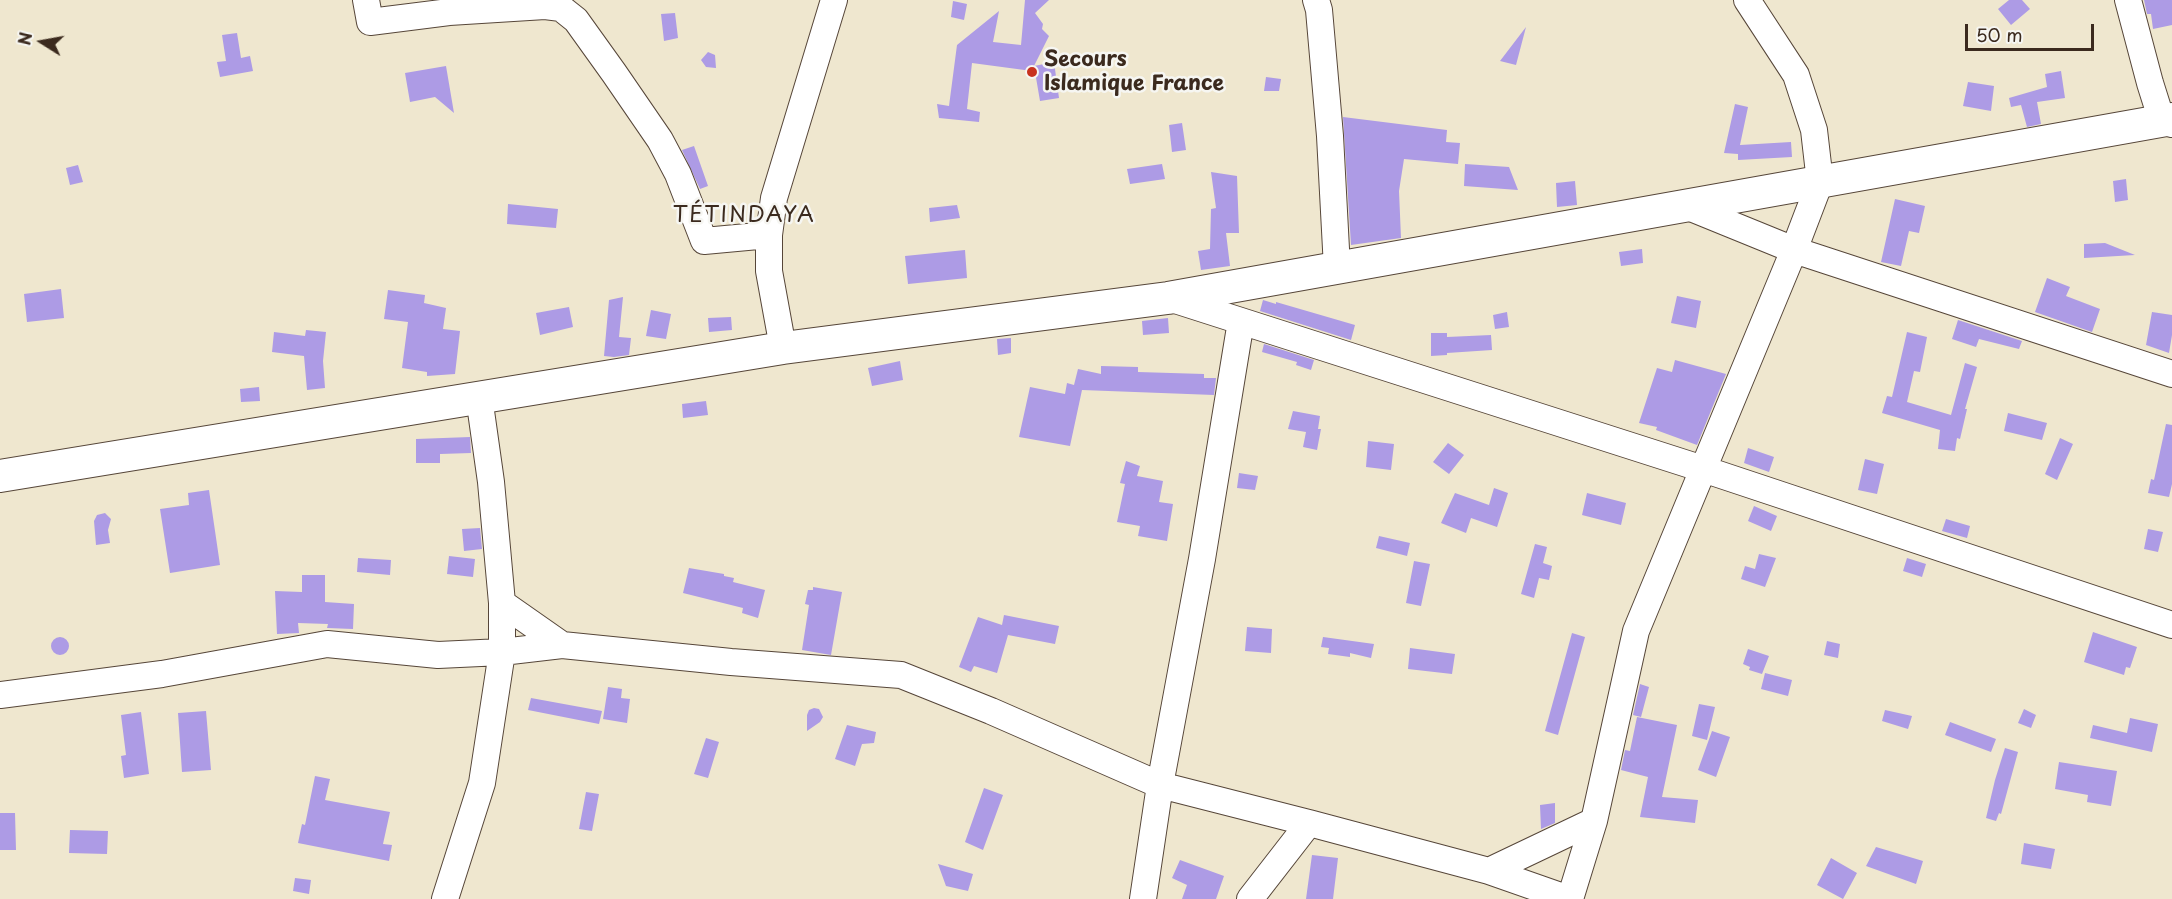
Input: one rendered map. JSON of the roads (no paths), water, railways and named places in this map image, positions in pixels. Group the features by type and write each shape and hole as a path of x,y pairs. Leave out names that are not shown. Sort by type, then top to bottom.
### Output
{"main road":[{"path":"0,476 783,348 1168,298 2169,121"}],"street":[{"path":"366,0 370,22 449,12 558,4 576,20 660,140 678,174 704,241 769,235"},
{"path":"783,348 769,271 769,235 774,198 834,0"},
{"path":"1316,0 1319,10 1330,136 1337,268"},
{"path":"0,695 162,674 327,644 438,656 562,645 731,662 901,675 991,711 1160,785 1489,871 1569,899 1594,821 1636,631 1820,182 1814,130 1796,75 1747,0"},
{"path":"2128,0 2150,83 2169,121"},
{"path":"1686,206 1794,250 2172,374"},
{"path":"1168,298 1703,469 2172,625"},
{"path":"1143,899 1160,785 1202,560 1241,321"},
{"path":"445,899 482,783 502,652 502,603 491,482 479,397"},
{"path":"502,603 562,645"},
{"path":"1489,871 1594,821"},
{"path":"1250,899 1309,823"}],"place":[{"name":"Secours Islamique France","path":"1032,72"}],"district":[{"name":"TÉTINDAYA","path":"744,216"}]}
